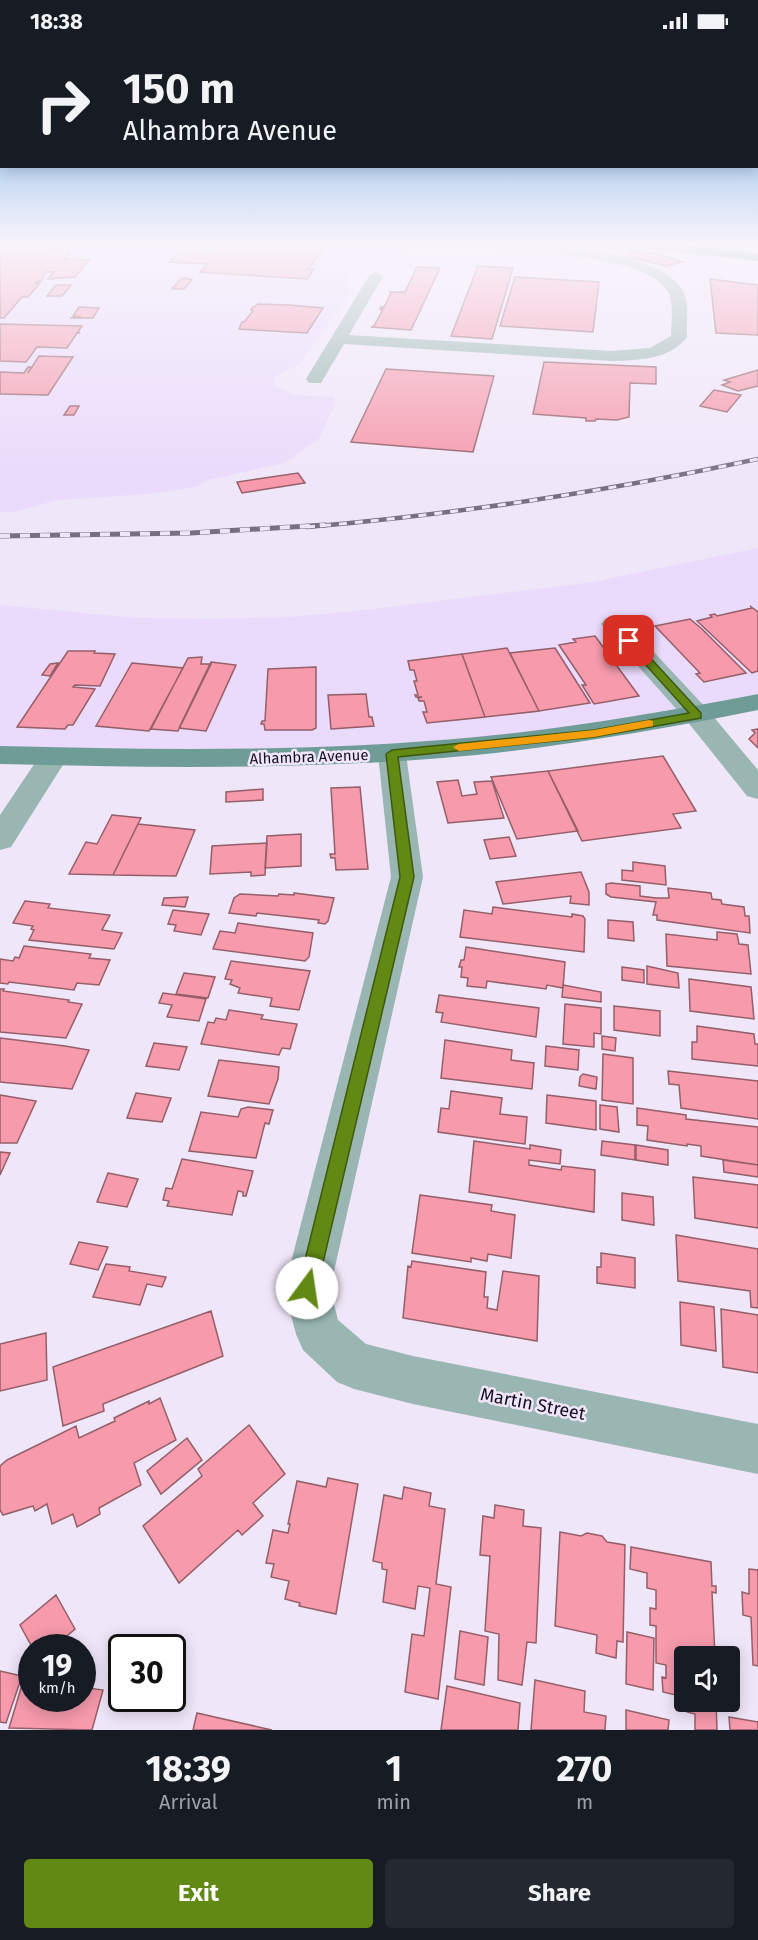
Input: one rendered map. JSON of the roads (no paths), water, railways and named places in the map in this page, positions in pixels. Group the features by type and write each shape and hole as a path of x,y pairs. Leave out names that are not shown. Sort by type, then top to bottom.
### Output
{"main road":[{"name":"Alhambra Avenue","path":"0,755 263,759 392,754 594,733 758,702"}],"street":[{"path":"315,379 348,324"},
{"path":"339,339 612,356 644,355 668,349 679,337 678,324"},
{"path":"614,624 697,715 758,789"},
{"name":"Martin Street","path":"392,754 407,877 307,1288 319,1334 354,1365 413,1380 758,1449"},
{"path":"0,839 53,757"}],"railway":[{"path":"307,527 534,500 758,459"},
{"path":"0,536 191,533 325,525"}]}
